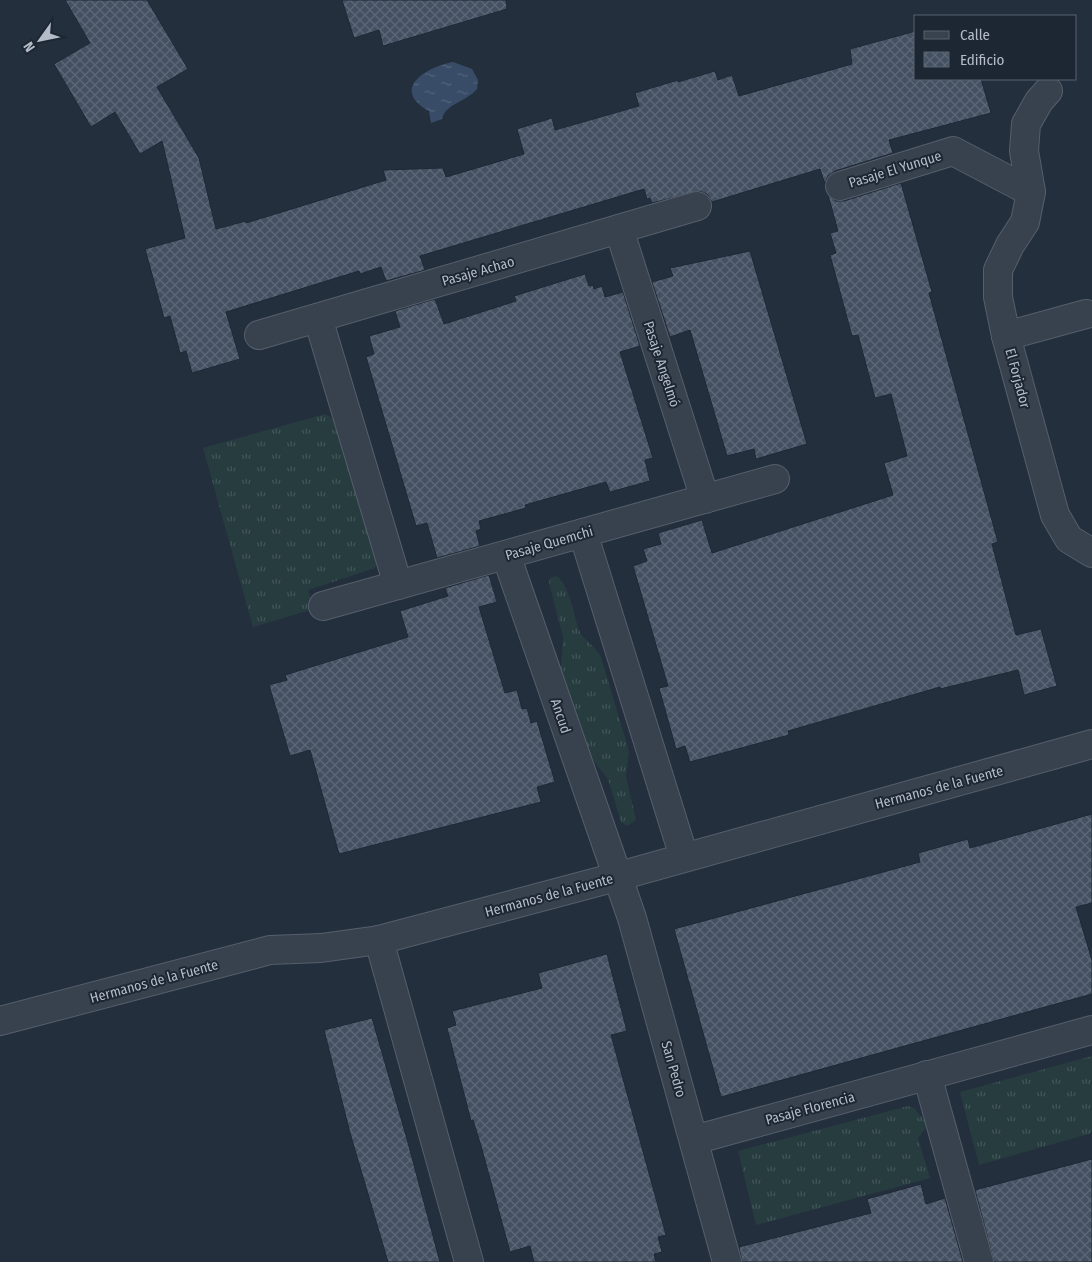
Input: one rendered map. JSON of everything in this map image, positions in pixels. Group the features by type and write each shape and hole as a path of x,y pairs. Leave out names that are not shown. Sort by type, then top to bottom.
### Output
{"street":[{"path":"1031,192 1024,151 1026,124 1039,101 1048,91"},
{"name":"Pasaje El Yunque","path":"840,186 953,152 1031,192"},
{"name":"El Forjador","path":"1031,192 1024,222 998,270 998,297 1006,336 1055,515 1080,537 1092,553"},
{"name":"Pasaje Achao","path":"258,335 697,206"},
{"name":"Pasaje Angelmó","path":"620,229 705,499"},
{"path":"1006,336 1086,314"},
{"path":"318,318 398,585"},
{"name":"Pasaje Quemchi","path":"323,606 775,479"},
{"path":"584,533 684,857"},
{"name":"Ancud","path":"506,555 616,877"},
{"name":"Hermanos de la Fuente","path":"0,1021 270,950 321,948 379,940 616,877 1092,744"},
{"name":"San Pedro","path":"616,877 632,918 727,1262"},
{"path":"379,940 469,1262"},
{"name":"Pasaje Florencia","path":"694,1140 1092,1030"},
{"path":"927,1076 979,1262"}],"green space":[{"path":"325,414 335,420 377,563 375,568 308,590 314,609 253,627 203,448"},
{"path":"556,576 561,580 568,592 579,630 601,657 629,751 626,776 636,820 627,826 621,822 608,779 590,756 561,668 563,637 549,583 550,578"},
{"path":"1092,1056 1092,1133 979,1165 960,1092"},
{"path":"908,1106 914,1108 928,1125 918,1138 930,1178 756,1225 738,1151"}],"water":[{"path":"453,62 472,69 478,80 477,89 451,106 442,119 431,123 429,111 418,103 413,95 412,87 423,74"}],"building":[{"path":"65,0 147,0 188,69 157,87 199,158 216,229 246,221 246,223 386,180 383,170 443,168 446,177 524,154 517,129 552,118 555,130 639,106 635,93 678,80 678,82 715,71 718,80 732,75 739,96 852,64 850,49 914,32 914,80 981,80 991,113 889,140 893,153 835,171 828,176 825,184 820,169 712,202 707,194 700,191 652,203 650,198 647,199 644,189 420,256 425,270 386,281 381,267 360,274 359,271 226,312 240,359 192,373 186,351 180,353 170,316 164,318 145,249 185,238 162,141 140,154 115,112 91,127 54,64 90,43"},
{"path":"342,0 506,0 507,9 383,46 379,30 354,38"},
{"path":"901,183 932,292 929,293 998,542 992,544 1016,635 1041,629 1057,686 1024,695 1018,670 940,689 940,687 788,731 789,735 690,762 685,746 676,749 659,688 668,686 633,566 647,561 643,549 661,544 658,533 702,520 712,553 893,495 884,463 907,456 891,394 875,398 858,335 852,336 830,255 836,253 830,233 838,231 828,195 836,201 844,201"},
{"path":"750,251 807,444 756,459 754,449 727,456 690,330 670,337 652,282 673,276 670,268"},
{"path":"585,274 589,286 593,285 594,289 602,286 605,297 623,292 640,346 620,352 653,458 645,460 650,481 610,492 606,482 525,505 526,508 479,521 481,529 476,531 480,546 437,558 427,523 416,526 366,357 374,354 369,336 400,327 395,311 435,299 444,324 516,301 514,296"},
{"path":"489,575 497,602 479,607 505,693 517,690 522,709 527,708 531,723 537,721 555,782 537,787 541,802 339,854 310,750 290,756 269,685 287,680 285,675 408,637 400,611 448,596 445,588"},
{"path":"1092,814 1092,903 1076,907 1092,960 1092,994 721,1097 674,929 920,862 918,853 968,839 970,848"},
{"path":"607,954 627,1031 611,1035 666,1235 658,1237 662,1252 654,1254 656,1262 534,1262 530,1246 510,1252 481,1146 473,1120 471,1121 447,1028 456,1025 452,1011 542,988 538,973"},
{"path":"372,1018 440,1262 388,1262 350,1133 324,1030"},
{"path":"1092,1159 1092,1262 994,1262 975,1190"},
{"path":"921,1184 926,1204 945,1198 963,1262 742,1262 739,1247 871,1213 867,1199"}]}
